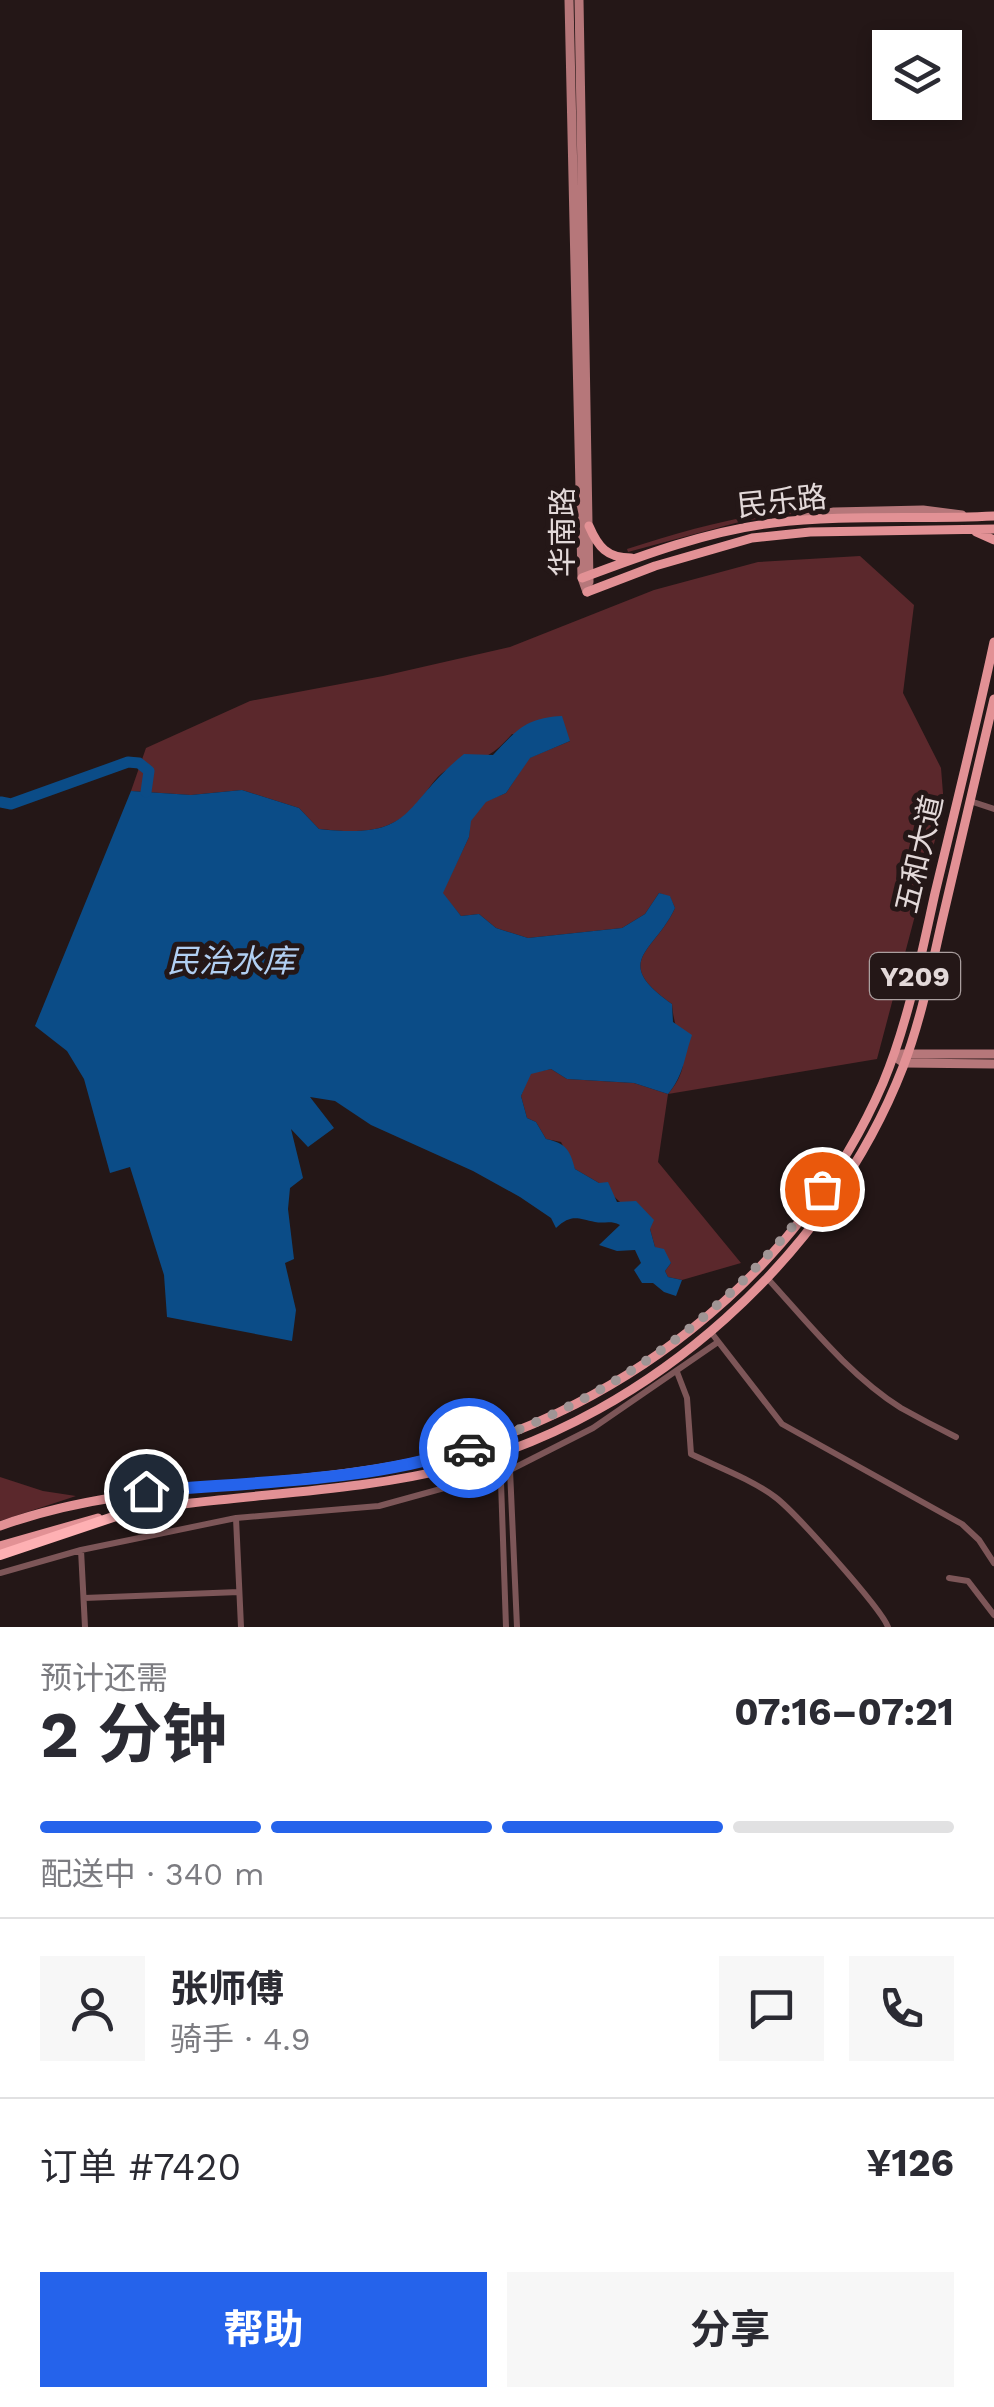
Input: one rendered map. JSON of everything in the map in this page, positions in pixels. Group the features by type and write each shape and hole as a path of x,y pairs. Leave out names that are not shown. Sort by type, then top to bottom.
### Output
{"highway":[{"path":"0,1555 125,1512"}],"main road":[{"name":"华南路","path":"569,0 587,592"},
{"name":"华南路","path":"578,0 586,576"},
{"name":"民乐路","path":"586,576 740,529 792,521 994,514"},
{"path":"588,526 596,544 607,553 639,558"},
{"name":"民乐路","path":"587,592 656,566 752,538 810,532 994,529"},
{"path":"968,530 994,540"},
{"name":"五和大道","path":"496,1439 541,1422 620,1378 692,1328 753,1274 830,1177 868,1114 894,1056 994,642"},
{"name":"五和大道","path":"768,1279 834,1198 879,1122 906,1058 994,699"},
{"path":"906,1058 994,1054"},
{"path":"894,1056 994,1064"},
{"name":"Y209","path":"0,1546 125,1512 378,1482 500,1453 591,1412 664,1366 768,1279"},
{"name":"Y209","path":"0,1526 102,1497 334,1475 410,1463 496,1439"}],"street":[{"path":"970,801 994,809"},
{"path":"768,1279 841,1358 871,1384 900,1407 956,1437"},
{"path":"710,1331 782,1424 962,1524 980,1540 994,1562"},
{"path":"0,1573 82,1550 236,1518 364,1509 510,1470 593,1428 718,1342"},
{"path":"677,1372 687,1398 691,1454 776,1497 884,1616 888,1627"},
{"path":"496,1439 510,1470 517,1627"},
{"path":"500,1453 506,1627"},
{"path":"236,1518 240,1627"},
{"path":"82,1550 85,1627"},
{"path":"948,1578 968,1581 994,1616"},
{"path":"84,1598 239,1592"}],"shaded area":[{"path":"832,508 743,521 628,552 627,549 754,515"},
{"path":"860,556 914,605 903,693 941,768 944,806 877,1059 668,1094 682,1070 683,1060 672,1004 654,989 640,966 675,908 670,897 659,893 645,914 622,928 528,938 496,928 479,914 461,916 442,893 469,837 470,821 486,801 506,793 529,758 570,741 512,734 487,756 441,774 398,820 374,829 348,831 319,829 299,808 242,790 191,795 131,791 146,748 250,701 510,647 654,590 758,562"},
{"path":"551,1069 567,1079 634,1083 668,1094 658,1162 741,1263 682,1280 668,1277 665,1271 671,1263 655,1247 650,1229 599,1183 575,1169 561,1142 546,1139 536,1122 527,1118 521,1096 530,1073"},
{"path":"0,1477 43,1491 76,1496 0,1521"}],"water":[{"name":"民治水库","path":"562,716 570,741 530,758 506,793 486,802 471,821 469,837 443,893 461,916 479,914 496,928 528,938 622,928 645,914 659,893 670,896 675,908 640,966 654,989 672,1004 673,1022 692,1035 681,1073 668,1094 634,1083 567,1079 551,1069 531,1074 521,1096 527,1118 536,1122 546,1139 566,1148 575,1169 599,1183 608,1182 617,1202 636,1201 654,1220 650,1229 655,1247 664,1249 671,1263 665,1271 668,1277 682,1280 676,1296 653,1283 642,1283 634,1270 641,1263 635,1250 617,1251 599,1245 620,1225 574,1218 556,1228 551,1218 473,1171 371,1125 335,1101 310,1097 334,1128 308,1147 291,1129 303,1178 290,1188 288,1209 294,1259 285,1263 296,1310 292,1341 167,1317 164,1275 130,1167 110,1173 84,1079 67,1051 35,1026 131,791 191,795 242,790 299,808 319,829 374,829 404,815 464,754 493,755 523,727 539,719"}],"waterway":[{"path":"1,802 11,804 128,762 139,763 149,771 146,792"}],"way so far":[{"path":"469,1448 541,1422 657,1354 753,1274 822,1189"}],"route":[{"path":"146,1491 334,1475 410,1463 469,1448"}]}
